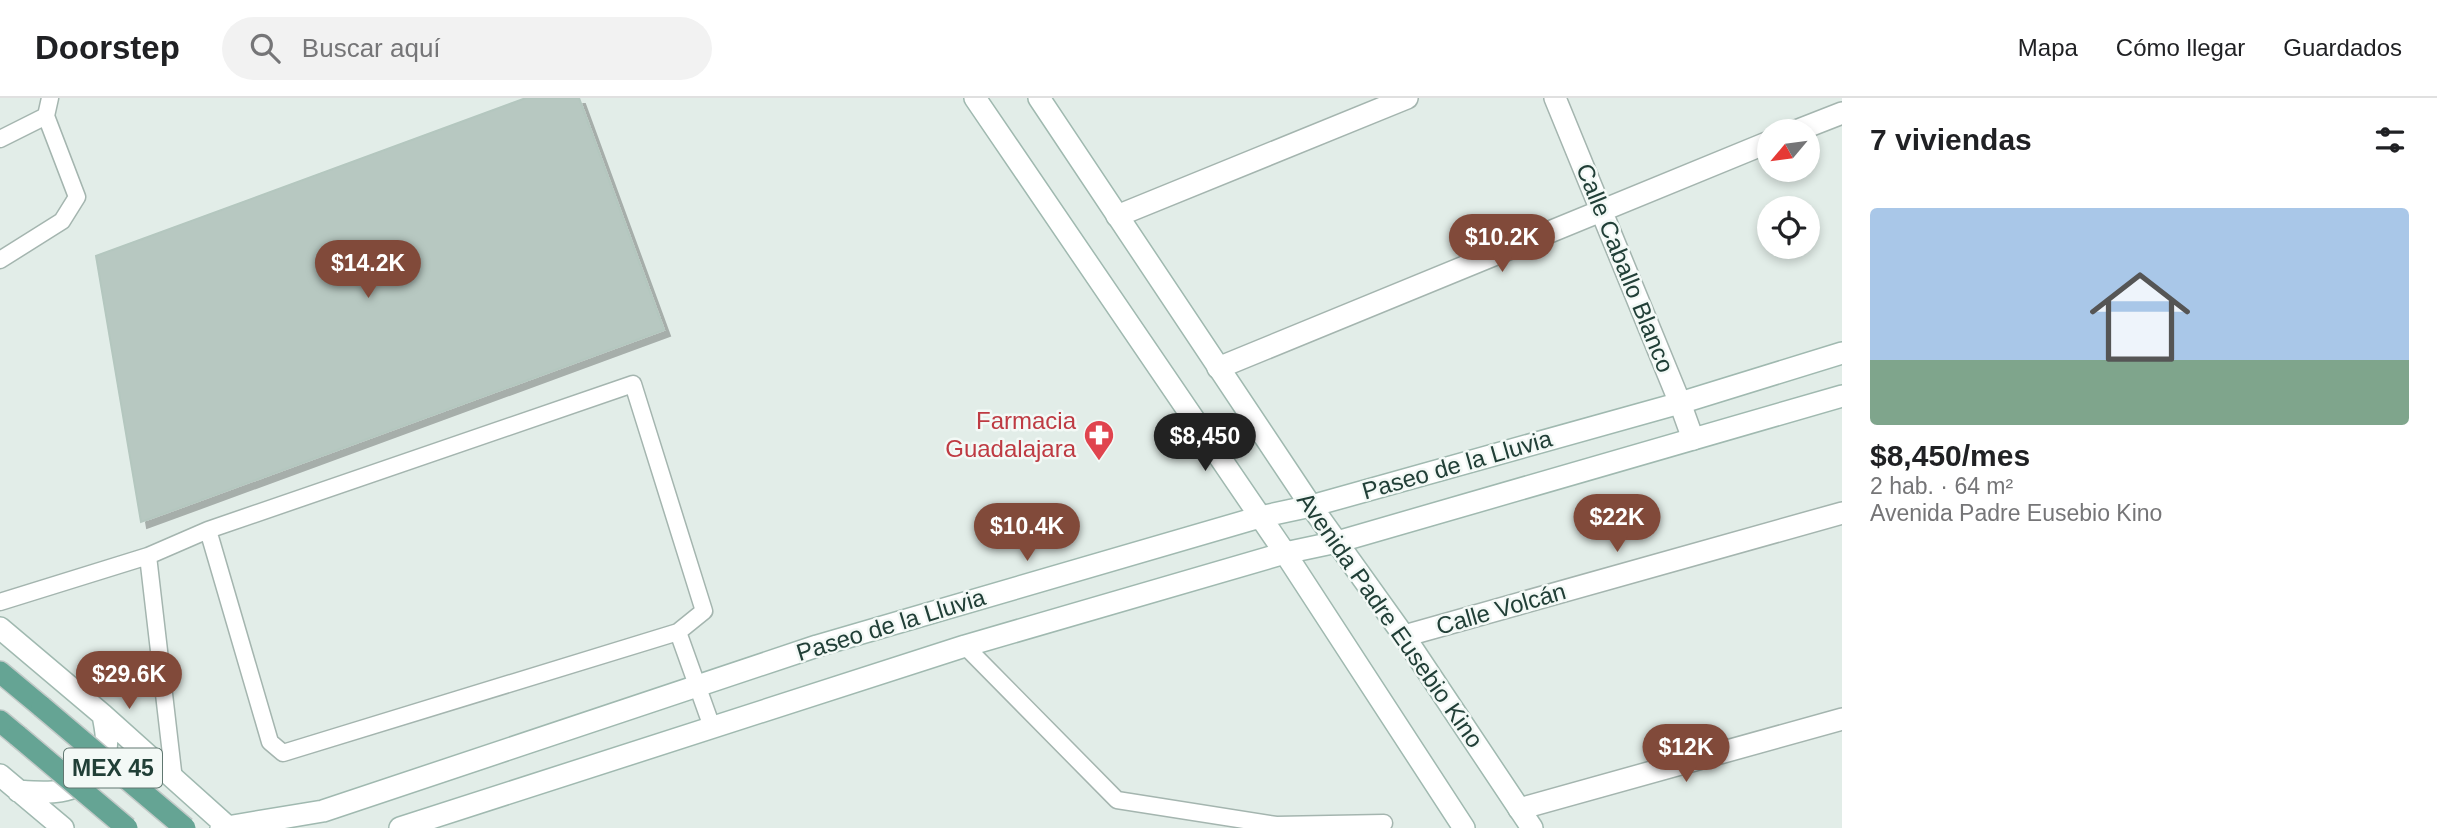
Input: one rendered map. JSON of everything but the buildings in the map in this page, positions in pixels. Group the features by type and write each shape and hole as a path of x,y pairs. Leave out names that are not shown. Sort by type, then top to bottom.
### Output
{"main road":[{"name":"MEX 45","path":"0,672 185,828"},
{"name":"MEX 45","path":"0,721 127,828"}],"street":[{"name":"Avenida Padre Eusebio Kino","path":"975,98 1285,553 1464,828"},
{"name":"Avenida Padre Eusebio Kino","path":"1039,98 1311,506 1404,636 1532,828"},
{"path":"1117,216 1407,98"},
{"name":"Calle Caballo Blanco","path":"1555,98 1693,439"},
{"path":"1820,122 1842,113"},
{"path":"1218,368 1757,147"},
{"name":"Paseo de la Lluvia","path":"226,828 323,811 817,646 1260,517 1311,506 1680,403 1842,353"},
{"name":"Paseo de la Lluvia","path":"400,828 965,646 1285,553 1338,542 1842,396"},
{"name":"Calle Volcán","path":"1404,636 1842,513"},
{"path":"0,628 103,715 226,828"},
{"path":"18,791 50,793 69,790 88,780 106,754 103,715"},
{"path":"1520,809 1842,719"},
{"path":"0,775 63,828"}],"lane":[{"path":"0,260 62,220 77,198 46,116 50,98"},
{"path":"0,139 46,116"},
{"path":"0,603 148,556 208,530 633,384 704,611 678,632 283,753 270,742 208,530"},
{"path":"148,556 174,780"},
{"path":"678,632 712,727"},
{"path":"965,646 1117,800 1276,826 1384,823"}],"place":[{"name":"Farmacia Guadalajara","path":"1099,462"}]}
